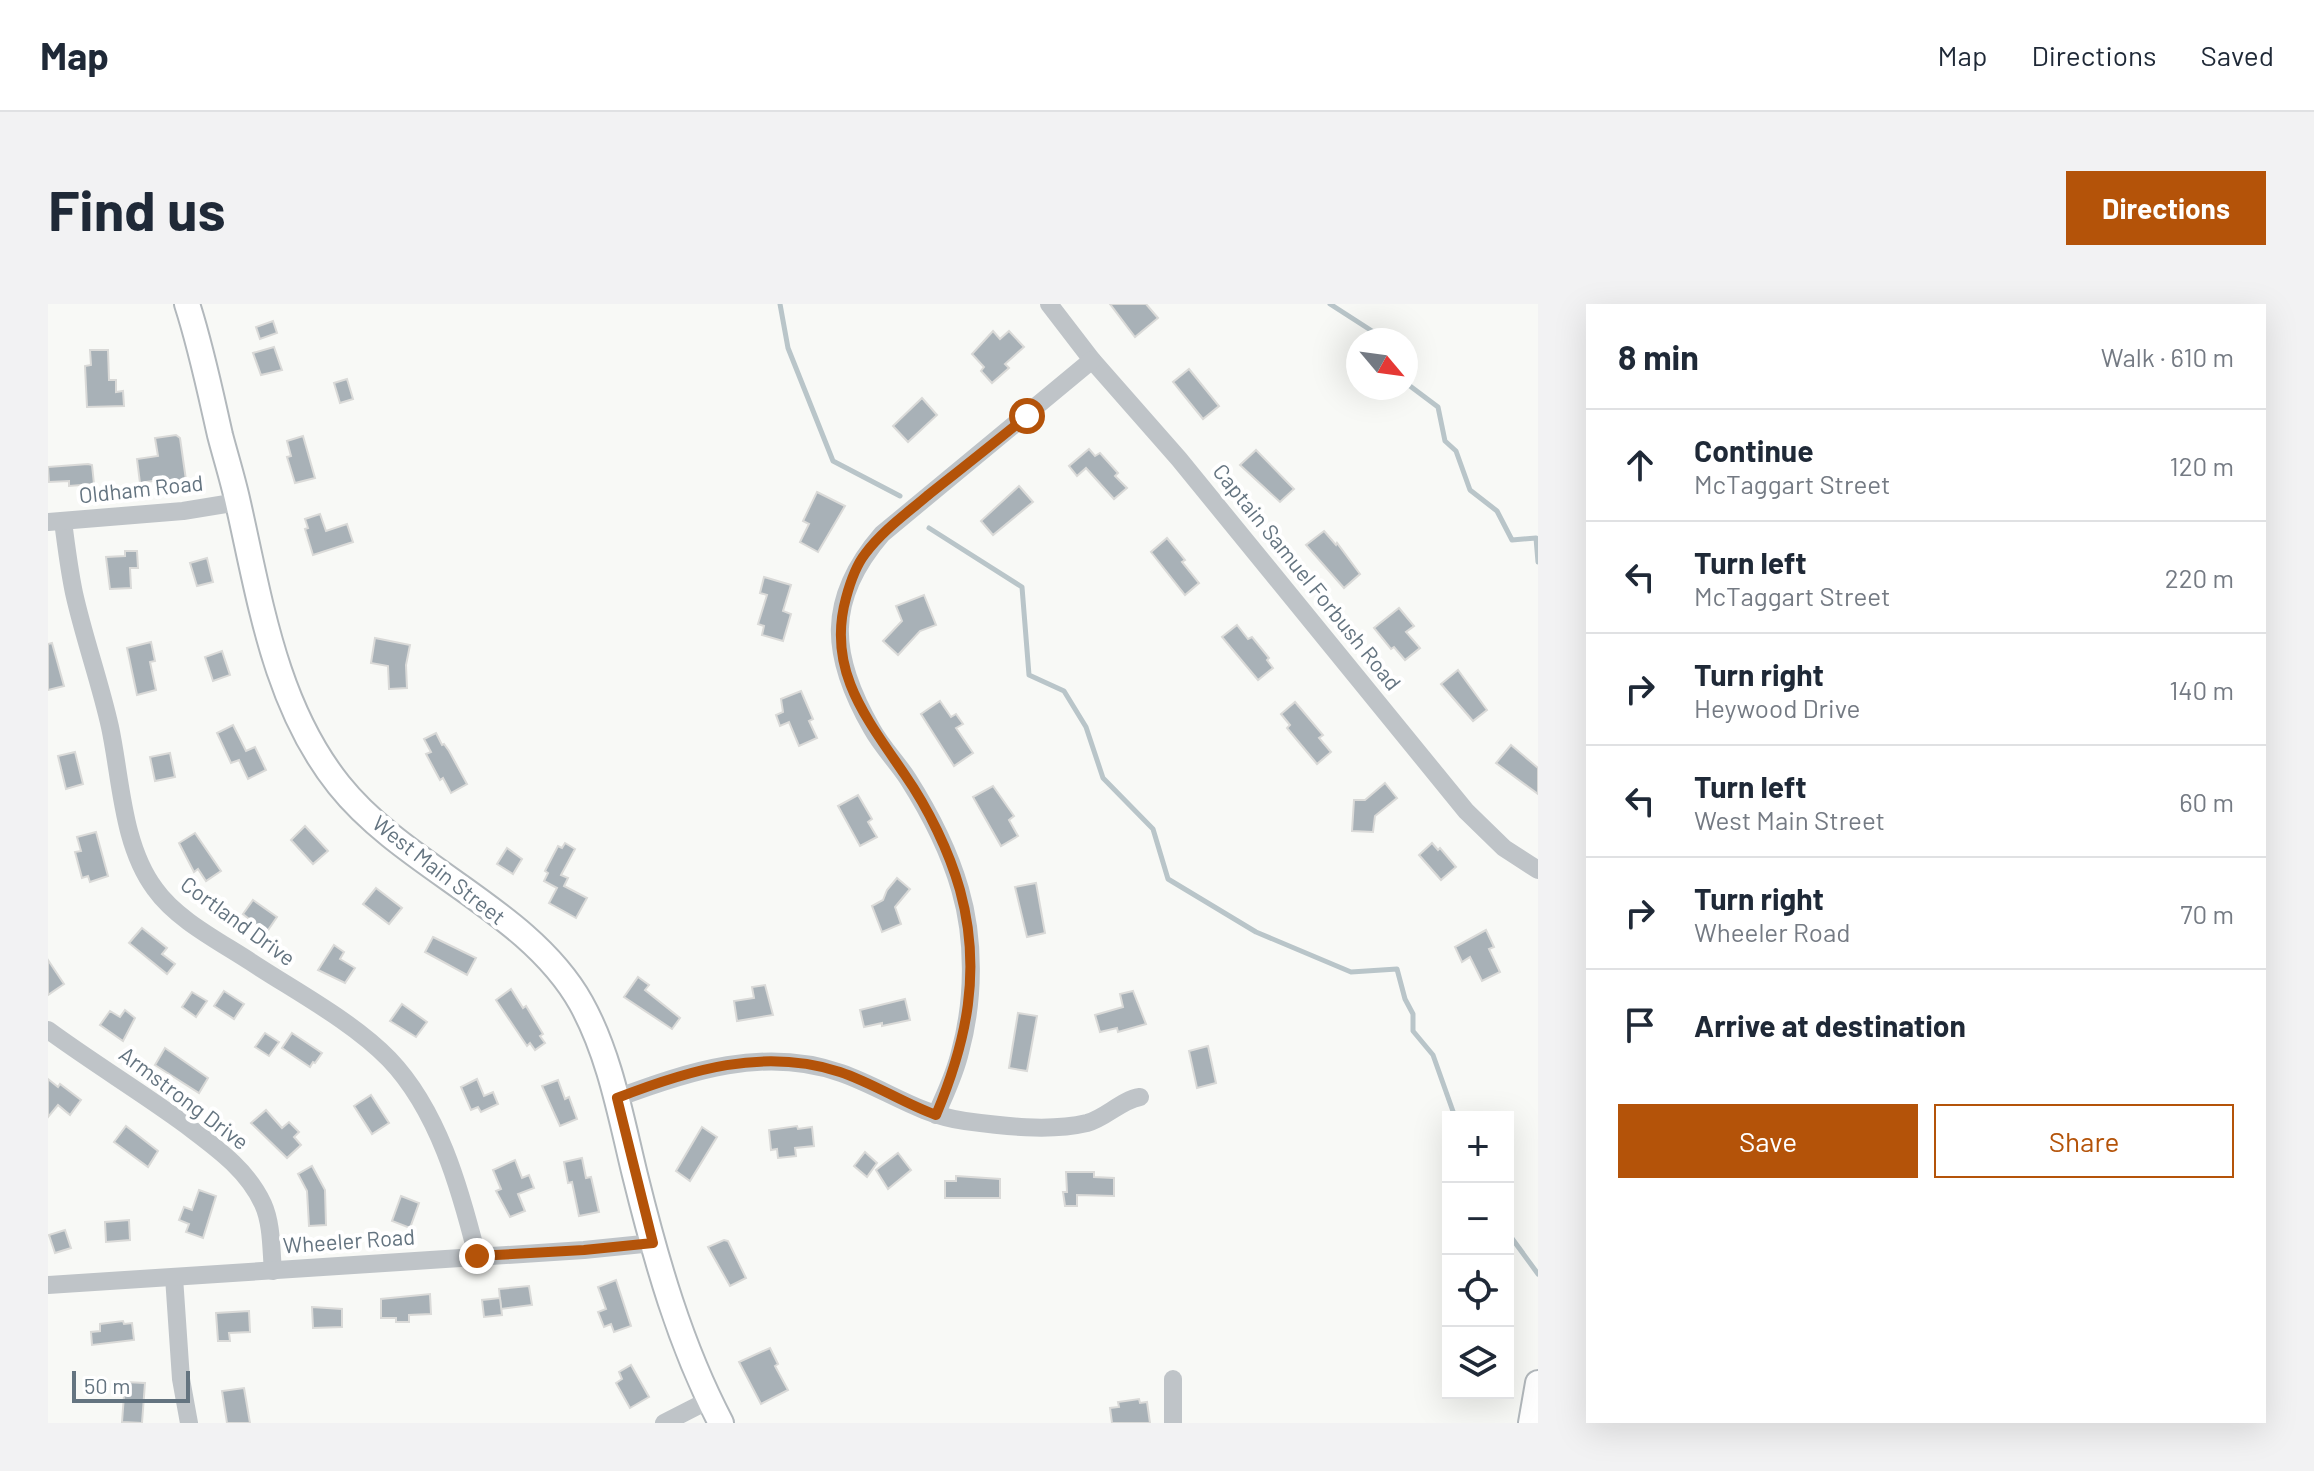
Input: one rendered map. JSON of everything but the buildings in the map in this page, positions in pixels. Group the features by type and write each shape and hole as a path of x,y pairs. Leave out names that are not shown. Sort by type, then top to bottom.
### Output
{"street":[{"name":"West Main Street","path":"187,304 202,353 251,566 276,660 293,707 317,754 371,819 497,916 552,964 582,1004 617,1098 653,1243 689,1354 721,1423"},
{"name":"Captain Samuel Forbush Road","path":"1049,304 1466,811 1504,848 1538,870"},
{"path":"936,1115 953,1073 966,1026 970,971 966,916 954,872 929,817 906,776 873,731 856,697 841,655 839,629 842,613 856,569 882,534 1092,360"},
{"name":"Oldham Road","path":"56,521 183,511 238,502"},
{"name":"Cortland Drive","path":"56,521 111,730 126,816 144,871 156,890 188,919 349,1027 387,1057 406,1078 433,1126 446,1158 477,1256"},
{"name":"Armstrong Drive","path":"48,1030 147,1096 235,1164 263,1204 269,1223 273,1271"},
{"path":"617,1098 724,1064 769,1060 802,1063 842,1073 936,1115 988,1123 1065,1127 1089,1123 1131,1098 1140,1097"},
{"name":"Wheeler Road","path":"48,1285 653,1243"},
{"path":"174,1277 181,1379 189,1423"},
{"path":"1173,1379 1173,1423"},
{"path":"1531,1423 1538,1383"},
{"path":"664,1423 709,1400"}],"waterway":[{"path":"780,304 788,348 833,461 900,496"},
{"path":"1330,304 1367,328"},
{"path":"1418,392 1438,407 1445,441 1456,451 1470,490 1497,511 1512,540 1536,538 1538,562"},
{"path":"929,528 1022,587 1029,675 1064,691 1086,727 1103,778 1153,829 1168,879 1256,932 1351,972 1397,969 1405,999 1413,1014 1413,1031 1433,1055 1453,1111"},
{"path":"1514,1241 1538,1274"}],"route":[{"path":"477,1256 653,1243 617,1098 696,1072 753,1060 802,1063 842,1073 936,1115 953,1073 966,1026 970,971 966,916 954,872 929,817 906,776 873,731 856,697 841,655 839,629 856,569 882,534 1027,416"}]}
